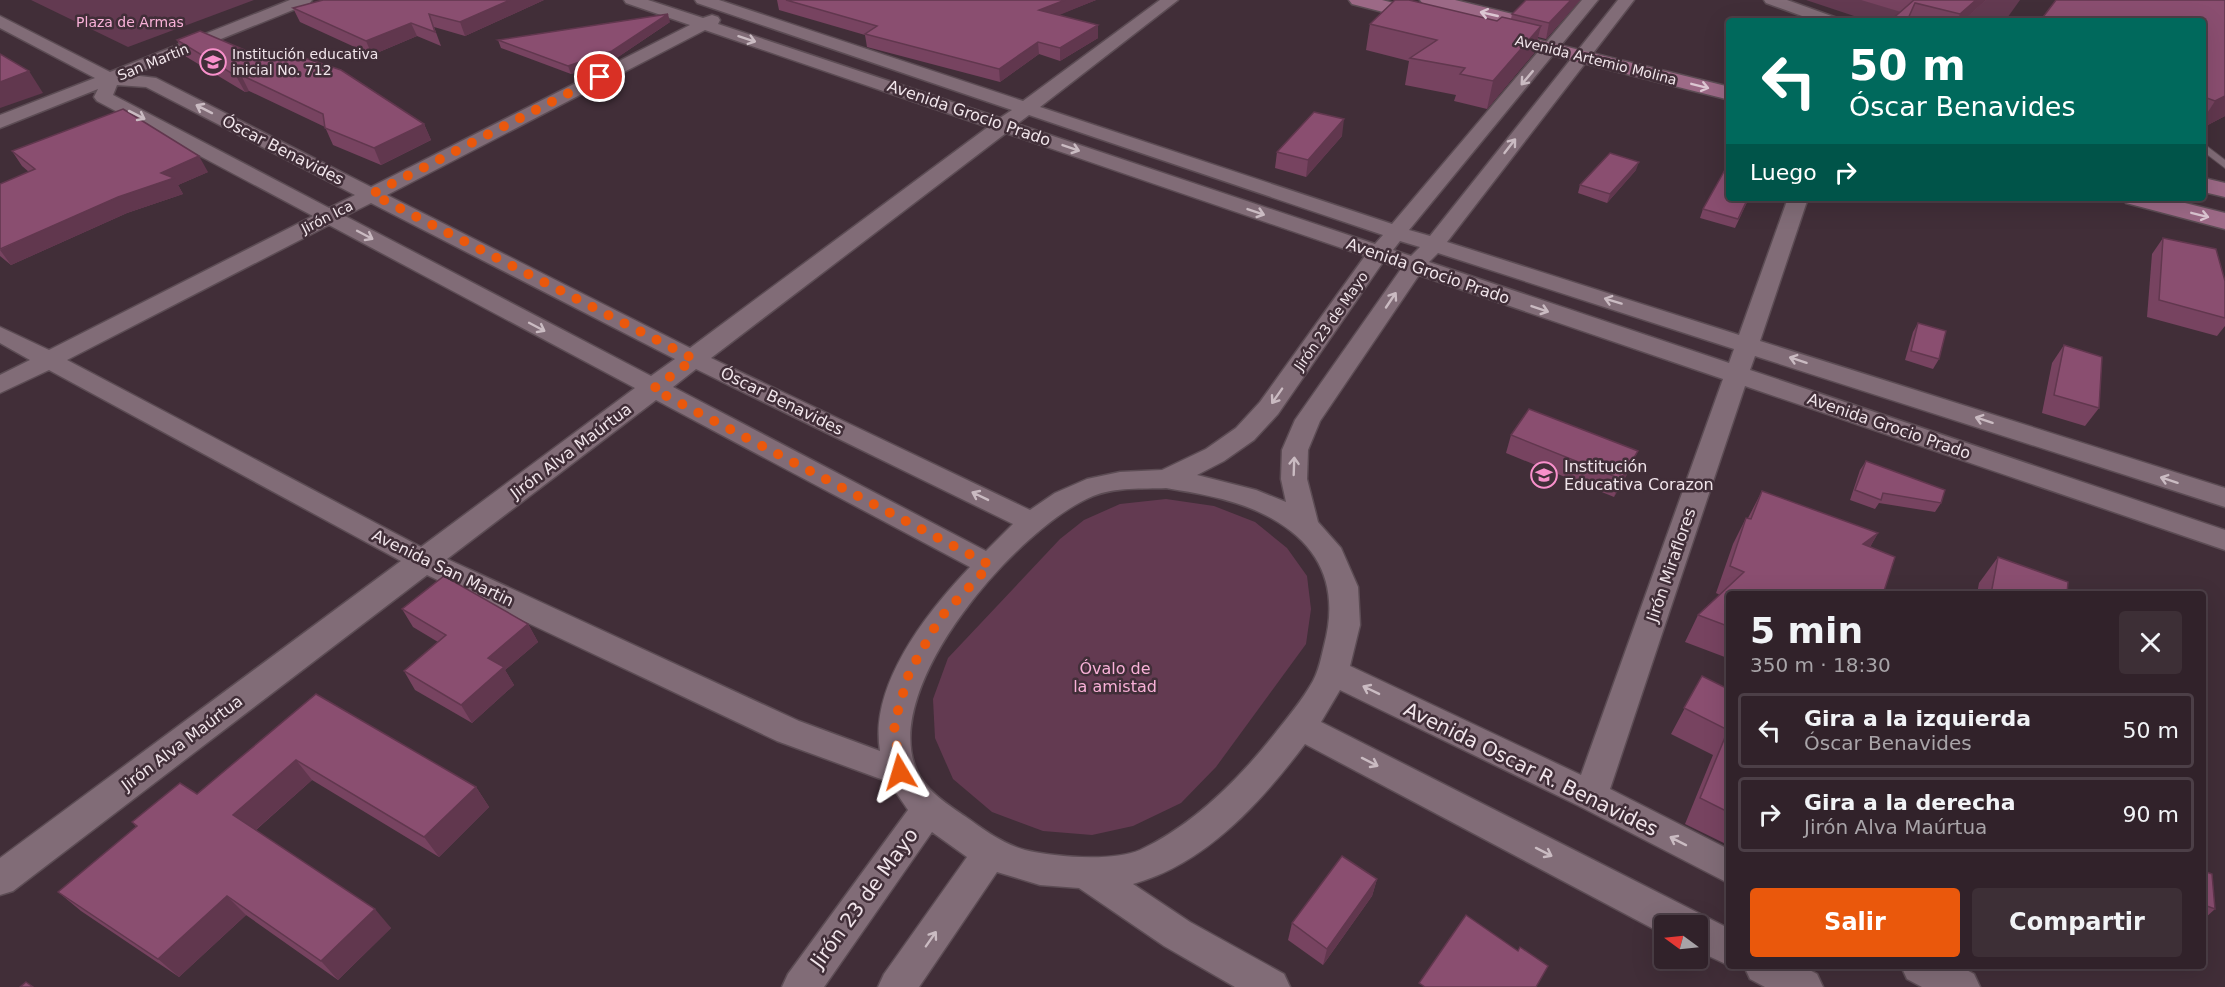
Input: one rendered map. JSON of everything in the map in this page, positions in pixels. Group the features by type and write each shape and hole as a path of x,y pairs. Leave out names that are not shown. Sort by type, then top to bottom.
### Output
{"street":[{"name":"San Martin","path":"0,122 304,0"},
{"name":"Avenida Grocio Prado","path":"632,0 2225,540"},
{"name":"Avenida Grocio Prado","path":"703,0 741,5 1026,108 1398,233 2225,498"},
{"name":"Jirón Alva Maúrtua","path":"0,879 1170,0"},
{"name":"Avenida Artemio Molina","path":"1359,0 1551,49 1616,45"},
{"name":"Avenida Artemio Molina","path":"1430,0 1565,32 1586,47 1726,93"},
{"name":"Jirón 23 de Mayo","path":"1166,479 1215,455 1245,434 1269,408 1378,254 1398,233 1590,0"},
{"path":"1304,523 1294,479 1295,450 1308,420 1414,266 1434,244 1586,47 1626,0"},
{"path":"1772,0 1822,18"},
{"name":"Jirón Ica","path":"0,385 741,5"},
{"name":"Óscar Benavides","path":"0,21 111,79 150,82 694,359 1032,522"},
{"name":"Avenida Artemio Molina","path":"1673,59 1726,73"},
{"path":"111,79 103,98 990,565"},
{"path":"2206,185 2225,189"},
{"name":"Jirón Miraflores","path":"1591,796 1797,201"},
{"path":"2147,201 2225,221"},
{"name":"Avenida San Martin","path":"0,334 424,561 789,731 900,772"},
{"path":"1166,479 1208,484 1251,497 1304,523 1338,563 1344,592 1347,611 1332,672 1300,726 1251,788 1201,833 1143,866 1085,872 1038,869 989,854 928,810 900,772 894,724 909,673 940,618 1032,522 1078,492 1122,481 1166,479"},
{"name":"Avenida Oscar R. Benavides","path":"1332,672 1591,796 1726,866"},
{"path":"1300,726 1664,915"},
{"name":"Jirón 23 de Mayo","path":"801,987 928,810"},
{"path":"897,987 989,854"},
{"path":"1085,872 1177,934 1271,987"},
{"path":"1708,937 1726,946"},
{"path":"1769,969 1804,987"},
{"path":"1926,969 1961,987"}],"lane":[{"path":"2206,149 2225,165"}],"green space":[{"name":"Plaza de Armas","path":"31,0 254,0 128,47"},
{"path":"1806,0 2020,0 2007,18 1860,18"},
{"name":"Óvalo de la amistad","path":"1166,499 1214,506 1255,522 1287,548 1307,576 1311,609 1306,644 1216,767 1181,803 1133,826 1092,835 1043,831 992,812 953,779 935,738 933,699 948,658 1060,539 1084,520 1120,504"}],"building":[{"path":"323,0 510,0 460,22 429,14 435,32 411,23 366,41 293,8"},
{"path":"786,0 1065,0 1039,10 1098,25 1060,48 1038,42 999,69 865,34 877,26"},
{"path":"1395,0 1409,0 1497,21 1502,17 1541,26 1493,81 1460,74 1465,68 1410,58 1437,40 1370,24"},
{"path":"1526,0 1571,0 1549,23 1512,14"},
{"path":"1914,0 1976,0 1960,14 1915,3 1908,18 1893,18"},
{"path":"2056,0 2225,0 2225,96 2215,101 2206,98 2206,18 2042,18"},
{"path":"668,14 612,51 568,66 498,40"},
{"path":"200,31 261,57 281,50 341,70 424,124 374,148 325,128 323,114 241,75 236,76 177,40"},
{"path":"0,54 29,71 0,82"},
{"path":"123,109 199,156 161,173 174,178 118,197 0,249 0,184 35,169 12,151"},
{"path":"1314,112 1344,119 1308,160 1277,152"},
{"path":"1610,153 1639,162 1610,194 1580,185"},
{"path":"1726,168 1726,201 1747,201 1738,219 1703,209"},
{"path":"2163,238 2216,249 2225,281 2225,318 2159,300"},
{"path":"1918,323 1946,331 1939,359 1911,351"},
{"path":"2064,345 2102,357 2099,408 2054,395"},
{"path":"1529,409 1638,451 1621,479 1511,435"},
{"path":"1866,461 1945,490 1941,503 1883,493 1881,500 1855,490"},
{"path":"1762,491 1878,533 1863,544 1895,557 1884,591 1726,591 1726,626 1698,615 1744,572 1730,566 1746,518 1751,519"},
{"path":"1998,557 2068,582 2067,591 1992,591"},
{"path":"444,576 528,624 488,658 504,667 461,705 404,671 446,635 402,609"},
{"path":"1702,676 1726,688 1726,729 1684,708"},
{"path":"316,694 476,787 424,837 296,760 233,815 375,909 321,961 227,896 158,959 58,892 137,826 132,822 180,783 197,794"},
{"path":"1726,735 1726,811 1700,798"},
{"path":"1342,856 1377,879 1327,949 1292,923"},
{"path":"2206,872 2212,874 2215,909 2206,906"},
{"path":"1466,915 1518,951 1520,947 1548,966 1536,987 1425,987 1419,983"},
{"path":"26,982 33,987 20,987"}],"place":[{"name":"Institución educativa inicial No. 712","path":"213,62"},
{"name":"Institución Educativa Corazon","path":"1544,475"}],"route":[{"path":"600,77 372,194 694,359 653,389 990,565 940,618 909,673 894,724 900,772"}]}
